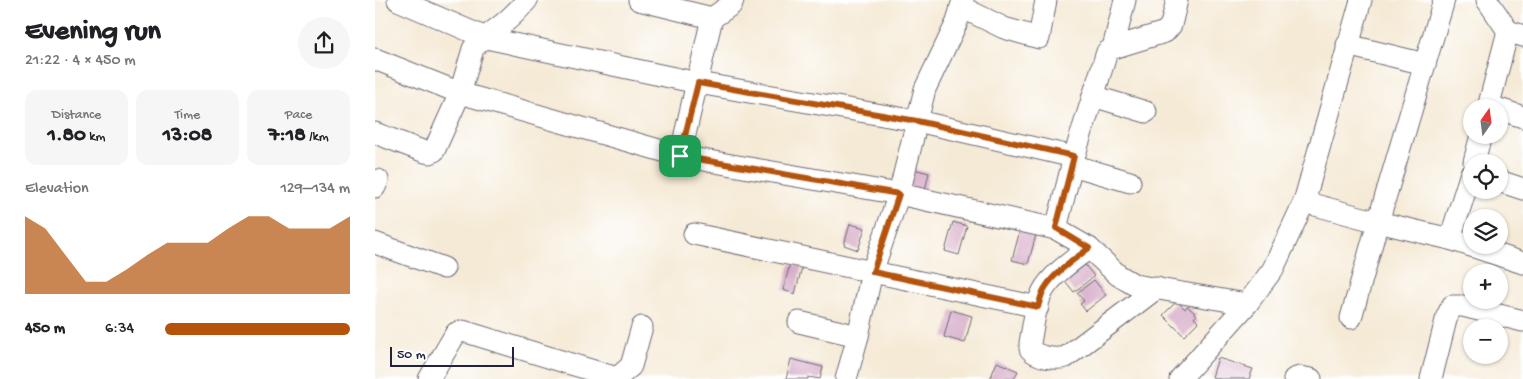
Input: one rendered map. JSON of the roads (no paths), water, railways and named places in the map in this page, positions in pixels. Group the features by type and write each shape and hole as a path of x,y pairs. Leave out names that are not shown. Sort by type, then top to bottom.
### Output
{"street":[{"path":"375,133 425,152 430,153 434,151 460,93 473,48 511,18 527,0"},
{"path":"639,0 712,18"},
{"path":"680,156 712,18 731,5 733,0"},
{"path":"846,379 873,272 899,194 925,89 957,22 962,3 1004,28 1039,38 1046,0"},
{"path":"1113,48 1125,0"},
{"path":"1056,228 1073,161 1107,52 1113,48 1165,32 1171,25 1177,0"},
{"path":"1180,379 1247,304 1273,269 1304,202 1361,0"},
{"path":"1351,318 1377,222 1444,0"},
{"path":"1487,0 1515,33 1495,99"},
{"path":"401,1 486,38 698,83 917,121 1073,161 1130,182"},
{"path":"1347,45 1425,64"},
{"path":"375,59 460,93 680,156 899,194 1056,228 1089,248 1127,281 1247,304"},
{"path":"1093,96 1146,112"},
{"path":"1508,113 1523,117"},
{"path":"1508,184 1523,189"},
{"path":"1450,239 1463,198"},
{"path":"1304,202 1450,239 1523,263"},
{"path":"694,234 1038,307"},
{"path":"375,243 445,268"},
{"path":"1089,248 1055,276 1041,296 1029,343 1029,349 1035,354 1066,357 1157,288"},
{"path":"1431,379 1447,316 1452,306 1463,306 1523,321"},
{"path":"799,322 858,336"},
{"path":"429,379 456,332 463,331 616,378 631,366 642,328"},
{"path":"1293,379 1300,377 1311,379"}]}
